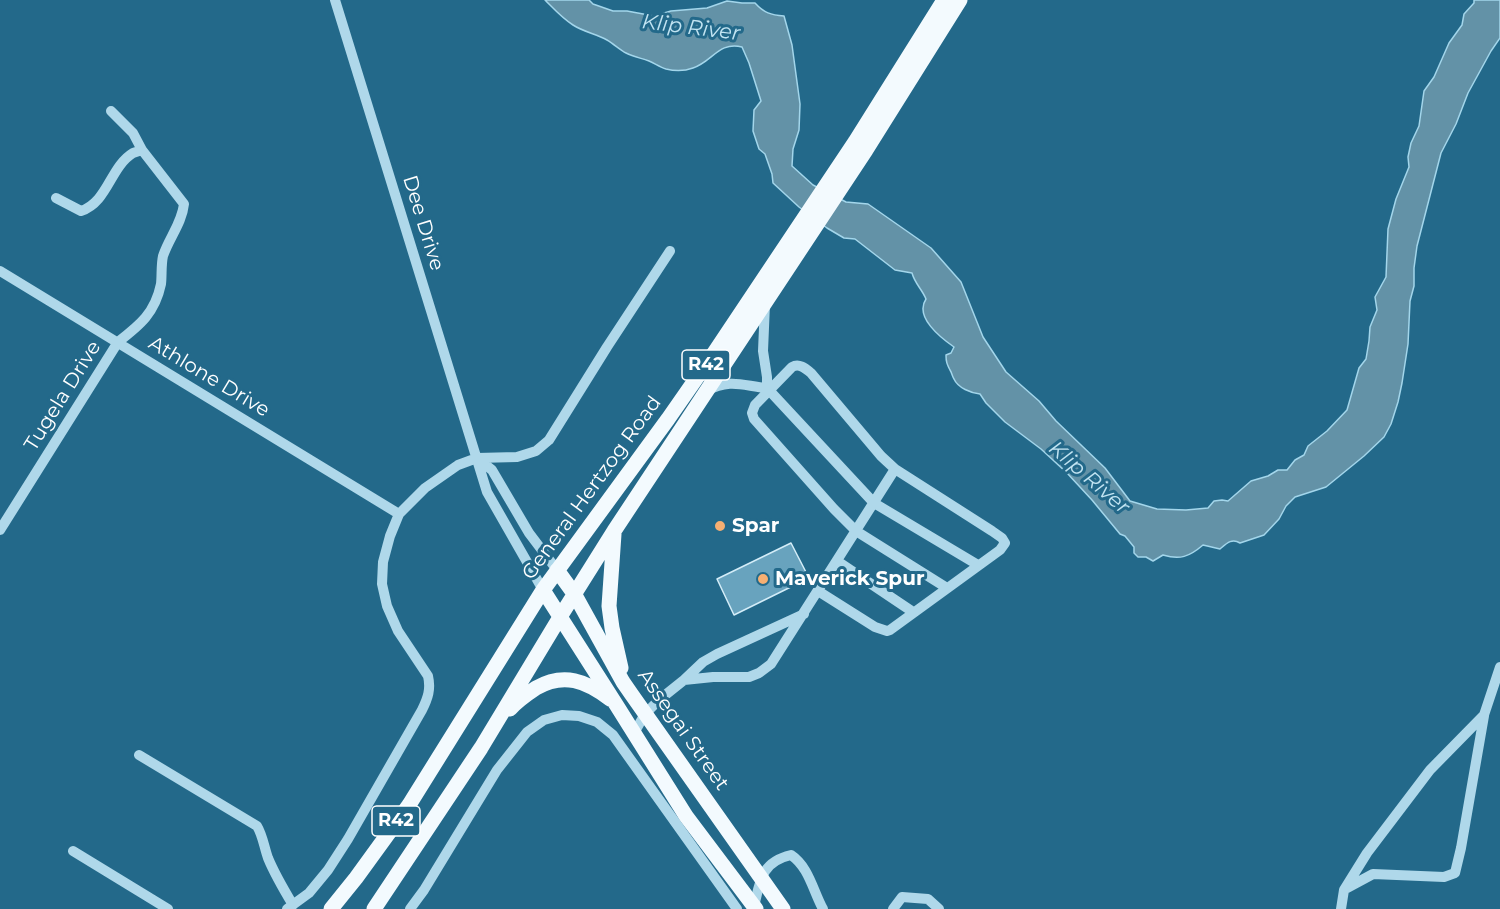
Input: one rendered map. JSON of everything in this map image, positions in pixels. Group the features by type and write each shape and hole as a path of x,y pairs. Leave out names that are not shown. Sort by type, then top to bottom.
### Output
{"main road":[{"name":"General Hertzog Road","path":"860,146 944,0"},
{"name":"General Hertzog Road","path":"331,909 357,878 409,805 543,590 790,252 960,0"},
{"name":"General Hertzog Road","path":"374,909 491,731 614,531 765,302 790,252"},
{"path":"614,531 609,606 623,682"},
{"name":"Assegai Street","path":"557,570 574,595 623,682 783,909"},
{"name":"Assegai Street","path":"543,590 686,816 755,908"},
{"path":"491,731 514,704 543,684 556,679 571,679 586,684 615,702"}],"street":[{"name":"Dee Drive","path":"335,0 487,492 543,590"},
{"path":"56,198 81,211 89,208 98,200 123,162 132,154 142,150 134,133 111,111"},
{"name":"Tugela Drive","path":"0,530 118,342 140,325 154,306 160,284 163,257 182,215 184,204 142,150"},
{"path":"139,755 257,826 272,869 290,907 315,887 348,840 429,695 428,676 398,631 387,606 382,584 383,562 399,514 425,488 458,465 477,458 518,457 536,451 549,440 670,251"},
{"name":"Athlone Drive","path":"0,271 399,514"},
{"path":"765,302 763,351 768,389"},
{"path":"818,591 883,631 890,630 1002,548 1005,543 1002,538 895,470 811,373 795,365 768,389 752,409 754,420 856,531 947,588"},
{"path":"706,392 730,383 768,389 874,503 978,565"},
{"name":"Dee Drive","path":"477,458 492,470 529,533 557,570"},
{"path":"684,680 749,677 759,674 771,663 895,470"},
{"path":"837,561 913,612"},
{"path":"634,734 645,714 703,662 804,614"},
{"path":"1344,890 1374,874 1444,877 1455,873 1484,715 1500,667"},
{"path":"410,909 497,770 521,739 544,720 562,715 579,716 597,722 613,735 737,909"},
{"path":"1341,909 1344,890 1367,853 1430,770 1484,715"},
{"path":"73,851 168,909"},
{"path":"755,908 761,878 769,865 791,855 805,870 823,909"},
{"path":"893,909 902,897 928,899 939,909"}],"water":[{"name":"Klip River","path":"545,0 589,0 593,4 613,11 654,16 671,11 707,8 727,1 755,3 768,13 784,16 792,45 800,104 799,130 793,149 792,166 813,185 846,202 868,204 931,248 961,282 983,337 1006,372 1039,401 1056,421 1105,468 1130,501 1157,509 1208,508 1214,501 1228,501 1251,481 1278,470 1287,470 1295,460 1304,455 1308,446 1327,431 1347,410 1359,368 1366,359 1370,327 1377,310 1375,297 1386,277 1388,229 1396,199 1409,167 1408,157 1411,143 1419,126 1424,91 1434,77 1449,43 1462,25 1464,14 1474,0 1500,0 1500,38 1468,93 1441,153 1417,246 1402,383 1391,424 1384,437 1326,487 1295,497 1264,535 1240,543 1230,542 1220,549 1203,545 1184,556 1163,555 1153,561 1146,557 1138,557 1134,553 1134,547 1125,536 1120,534 1067,473 1041,449 1005,422 980,394 965,390 958,385 947,364 946,357 954,347 936,333 926,320 923,306 926,299 912,273 895,270 855,239 844,238 827,228 773,183 765,154 759,149 753,131 754,110 761,101 742,47 721,49 700,65 690,69 666,69 632,56 607,40 577,27"}],"building":[{"name":"Maverick Spur","path":"791,543 809,578 734,615 717,579"}],"place":[{"name":"Spar","path":"720,526"},
{"name":"Maverick Spur","path":"763,579"}]}
